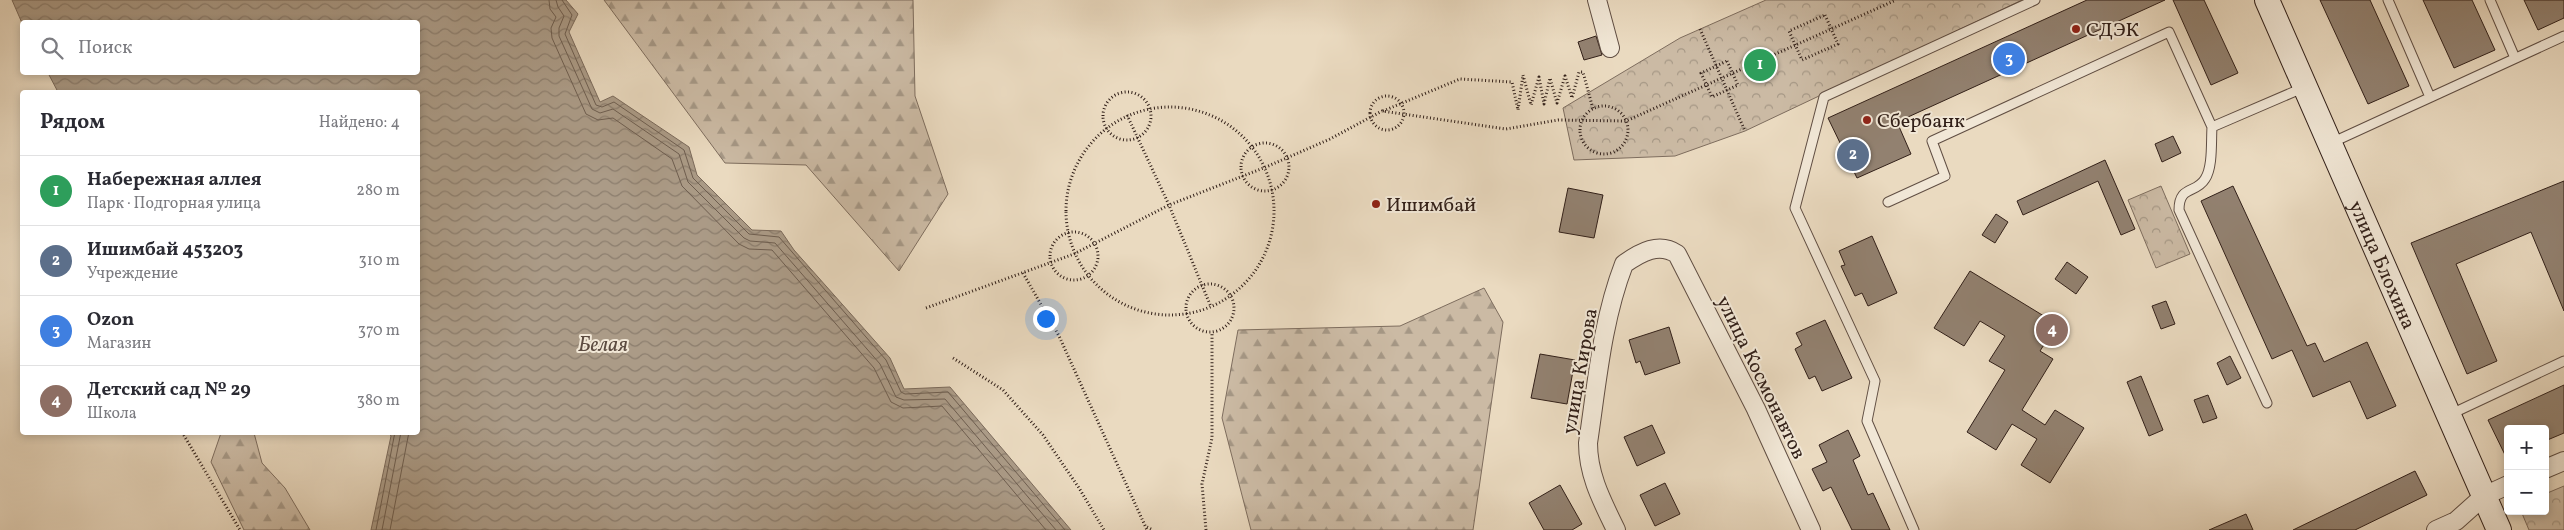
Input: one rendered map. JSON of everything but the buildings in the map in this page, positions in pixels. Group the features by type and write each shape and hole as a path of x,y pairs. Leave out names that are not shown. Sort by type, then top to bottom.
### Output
{"main road":[{"name":"улица Блохина","path":"2267,0 2499,530"}],"street":[{"path":"1597,0 1610,48"},
{"name":"улица Кирова","path":"1616,530 1592,481 1588,461 1588,442 1605,328 1624,264 1657,247 1668,248"},
{"name":"улица Космонавтов","path":"1668,248 1678,254 1756,409 1811,530"},
{"path":"2549,467 2564,461"},
{"path":"2436,530 2456,521 2484,496 2504,487"}],"lane":[{"path":"1914,530 1867,421 1874,381 1795,208 1824,97 2035,0"},
{"path":"2388,0 2430,97"},
{"path":"2490,0 2515,58"},
{"path":"1888,202 1945,176 1932,141 2168,32 2212,127 2206,178 2201,184 2186,192 2180,200 2179,210 2267,403"},
{"path":"2330,144 2564,36"},
{"path":"2212,127 2305,87"},
{"path":"2448,416 2564,361"}],"path":[{"path":"1382,111 1506,130 1558,120 1626,121 1896,0"},
{"path":"1825,15 1838,44 1802,60 1795,45 1789,31 1825,15"},
{"path":"1700,29 1745,131"},
{"path":"1727,61 1738,85 1712,97 1701,73 1716,66 1727,61"},
{"path":"926,308 1074,254 1169,205 1287,158 1382,111 1460,79 1512,82 1518,110 1523,75 1531,105 1538,77 1544,104 1550,78 1557,102 1565,76 1572,98 1579,72 1583,72 1593,109"},
{"path":"1125,92 1139,95 1150,108 1150,123 1146,132 1138,138 1120,139 1106,128 1103,118 1104,108 1116,94 1125,92"},
{"path":"1389,96 1401,103 1404,115 1399,126 1388,131 1377,127 1370,118 1371,107 1378,98 1389,96"},
{"path":"1181,106 1207,112 1231,125 1253,146 1266,167 1273,190 1275,222 1268,249 1255,273 1231,296 1211,307 1187,314 1158,315 1132,308 1108,296 1088,276 1074,254 1068,233 1065,200 1072,173 1085,149 1106,128 1127,115 1150,108 1181,106"},
{"path":"1602,106 1616,109 1626,121 1628,133 1622,146 1610,154 1601,155 1588,149 1582,141 1580,132 1582,121 1593,109 1602,106"},
{"path":"1127,115 1169,205 1211,307"},
{"path":"1263,143 1272,144 1280,149 1287,158 1288,175 1283,183 1273,190 1257,190 1249,186 1242,176 1242,160 1253,146 1263,143"},
{"path":"1068,233 1082,233 1095,244 1099,254 1098,264 1088,276 1081,280 1067,279 1055,271 1051,263 1053,244 1059,237 1068,233"},
{"path":"1024,273 1059,336 1147,528 1154,530"},
{"path":"1202,285 1218,285 1231,296 1235,306 1232,320 1222,330 1212,332 1194,327 1187,314 1189,296 1202,285"},
{"path":"1206,530 1202,484 1212,438 1212,332"},
{"path":"953,358 1003,390 1043,435 1080,488 1104,530"},
{"path":"184,435 240,530"}],"green space":[{"path":"604,0 913,0 915,96 948,194 899,271 806,165 725,163"},
{"path":"1766,0 2022,0 1745,131 1675,156 1574,160 1563,108 1680,38"},
{"path":"2161,186 2190,254 2156,268 2128,200"},
{"path":"1484,288 1503,322 1473,530 1251,530 1222,418 1238,330 1400,326"},
{"path":"220,435 255,435 262,463 285,488 310,530 244,530 211,462"},
{"path":"2564,486 2564,530 2529,530 2523,515 2549,515 2549,492"}],"water":[{"name":"Белая","path":"12,0 566,0 578,14 569,32 600,102 613,96 689,147 697,175 752,230 781,231 794,250 890,358 904,389 950,387 1071,530 371,530 390,435 420,435 420,90 57,90 49,75 420,75 420,20 21,20"}],"place":[{"name":"СДЭК","path":"2076,29"},
{"name":"Ozon","path":"2009,59"},
{"name":"Набережная аллея","path":"1760,65"},
{"name":"Сбербанк","path":"1867,120"},
{"name":"Ишимбай 453203","path":"1853,155"},
{"name":"Ишимбай","path":"1376,204"},
{"name":"Детский сад № 29","path":"2052,330"}]}
